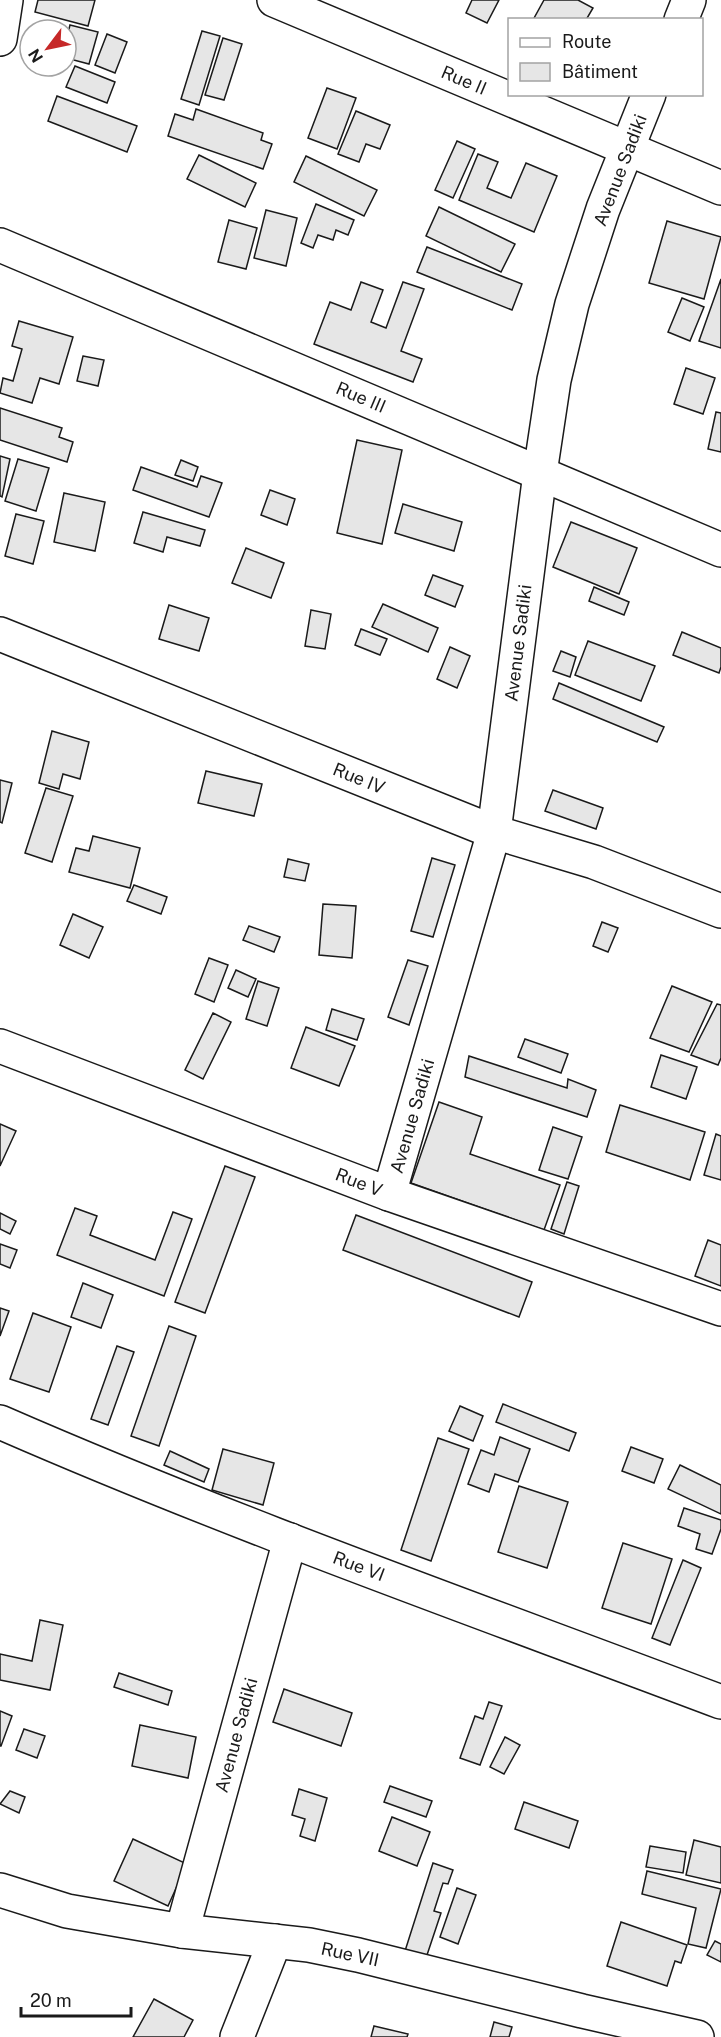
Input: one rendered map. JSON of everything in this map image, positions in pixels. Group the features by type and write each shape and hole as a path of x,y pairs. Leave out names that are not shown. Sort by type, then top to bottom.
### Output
{"street":[{"path":"0,39 6,0"},
{"name":"Rue II","path":"274,0 721,188"},
{"path":"682,18 689,0"},
{"name":"Avenue Sadiki","path":"389,1194 494,832 554,380 572,304 603,209 648,96"},
{"name":"Rue III","path":"0,245 721,550"},
{"name":"Rue IV","path":"0,634 494,832 594,862 721,910"},
{"name":"Rue V","path":"0,1046 389,1194 721,1310"},
{"name":"Rue VI","path":"0,1422 290,1540 721,1702"},
{"name":"Avenue Sadiki","path":"182,1931 290,1540"},
{"name":"Rue VII","path":"0,1890 67,1911 182,1931 275,1941 358,1955 697,2037"},
{"path":"237,2037 275,1941"}],"building":[{"path":"38,0 95,0 88,26 78,23 78,18 58,18 35,12"},
{"path":"472,0 499,0 487,23 466,13"},
{"path":"544,0 578,0 593,8 587,18 534,18"},
{"path":"78,27 98,32 89,64 78,61"},
{"path":"202,31 220,36 199,105 181,99"},
{"path":"107,34 127,42 115,73 95,65"},
{"path":"223,38 242,44 224,100 205,95"},
{"path":"78,67 115,82 107,103 66,87 70,78 78,78"},
{"path":"327,88 356,98 337,149 308,138"},
{"path":"57,96 137,126 127,152 48,121"},
{"path":"196,109 263,133 261,140 272,144 263,169 168,136 175,114 193,120"},
{"path":"356,111 390,125 380,149 366,144 359,162 338,154"},
{"path":"457,141 475,149 453,198 435,190"},
{"path":"478,154 498,162 487,188 511,198 526,163 557,176 534,232 459,200"},
{"path":"199,155 256,183 245,207 187,179"},
{"path":"306,156 377,190 364,216 294,182"},
{"path":"316,204 354,220 348,235 336,230 333,240 318,235 313,248 301,243"},
{"path":"439,207 515,244 501,272 426,236"},
{"path":"266,210 297,218 286,266 254,258"},
{"path":"229,220 257,228 246,269 218,262"},
{"path":"667,221 721,237 704,299 649,283"},
{"path":"427,247 522,284 512,310 417,272"},
{"path":"721,279 721,348 699,341"},
{"path":"361,282 383,290 371,322 386,328 403,282 424,289 401,351 422,359 413,382 314,344 330,302 351,310"},
{"path":"682,298 704,307 690,341 668,332"},
{"path":"19,321 73,337 59,384 40,378 32,403 0,393 3,378 13,381 22,349 12,346"},
{"path":"83,356 104,360 98,386 77,381"},
{"path":"686,368 715,378 703,414 674,404"},
{"path":"0,408 62,428 59,437 73,442 67,462 0,440"},
{"path":"716,412 721,413 721,452 708,449"},
{"path":"357,440 402,450 382,544 337,533"},
{"path":"0,456 10,459 2,497 0,496"},
{"path":"18,459 49,468 36,511 5,501"},
{"path":"181,460 198,467 193,481 175,475"},
{"path":"141,467 197,487 201,476 222,483 209,517 133,490"},
{"path":"270,490 295,499 287,525 261,515"},
{"path":"64,493 105,502 95,551 54,542"},
{"path":"403,504 462,522 454,551 395,533"},
{"path":"143,512 205,530 200,546 167,537 163,552 134,543"},
{"path":"16,514 44,521 33,564 5,556"},
{"path":"571,522 637,548 619,594 553,567"},
{"path":"246,548 284,563 271,598 232,583"},
{"path":"433,575 463,586 455,607 425,595"},
{"path":"594,587 629,602 624,615 589,601"},
{"path":"383,604 438,628 428,652 372,627"},
{"path":"169,605 209,618 199,651 159,639"},
{"path":"311,610 331,614 325,649 305,646"},
{"path":"361,629 387,639 380,655 355,645"},
{"path":"682,632 721,648 719,673 673,655"},
{"path":"588,641 655,666 641,701 575,675"},
{"path":"450,647 470,656 457,688 437,679"},
{"path":"561,651 576,657 570,677 553,671"},
{"path":"559,683 664,727 657,742 553,699"},
{"path":"52,731 89,742 80,779 63,774 59,789 39,783"},
{"path":"206,771 262,784 254,816 198,803"},
{"path":"0,780 12,783 2,823 0,822"},
{"path":"46,788 73,796 52,862 25,853"},
{"path":"553,790 603,808 596,829 545,811"},
{"path":"93,836 140,848 130,888 69,872 76,848 89,851"},
{"path":"432,858 455,865 433,937 411,931"},
{"path":"288,859 309,864 305,881 284,877"},
{"path":"134,885 167,897 161,914 127,901"},
{"path":"323,904 356,906 352,958 319,955"},
{"path":"73,914 103,927 89,958 60,945"},
{"path":"602,922 618,928 608,952 593,946"},
{"path":"249,926 280,937 274,952 243,940"},
{"path":"209,958 228,965 214,1002 195,994"},
{"path":"408,960 428,966 409,1025 388,1017"},
{"path":"236,970 256,979 248,997 228,988"},
{"path":"258,981 279,988 267,1026 246,1019"},
{"path":"672,986 712,1002 689,1052 650,1038"},
{"path":"717,1004 721,1005 721,1058 718,1065 691,1055"},
{"path":"332,1009 364,1019 357,1040 326,1030"},
{"path":"213,1013 231,1022 203,1079 185,1070"},
{"path":"306,1027 355,1046 339,1086 291,1068"},
{"path":"525,1039 568,1054 561,1073 518,1057"},
{"path":"661,1055 697,1067 686,1099 651,1087"},
{"path":"469,1056 567,1088 568,1079 596,1090 587,1117 465,1077"},
{"path":"439,1102 482,1117 470,1154 560,1185 544,1230 411,1183"},
{"path":"620,1105 705,1132 690,1180 606,1152"},
{"path":"0,1124 16,1131 0,1166"},
{"path":"553,1127 582,1137 568,1179 539,1170"},
{"path":"716,1134 721,1136 721,1180 704,1175"},
{"path":"225,1166 255,1177 205,1313 175,1302"},
{"path":"567,1182 579,1186 564,1234 551,1229"},
{"path":"75,1208 97,1216 90,1235 155,1260 173,1212 192,1219 164,1296 57,1255"},
{"path":"0,1213 16,1221 10,1234 0,1229"},
{"path":"356,1215 532,1282 519,1317 343,1250"},
{"path":"708,1240 721,1245 721,1286 695,1276"},
{"path":"0,1244 17,1250 10,1268 0,1264"},
{"path":"83,1283 113,1295 101,1328 71,1317"},
{"path":"0,1308 9,1311 0,1336"},
{"path":"33,1313 71,1327 49,1392 10,1379"},
{"path":"169,1326 196,1336 159,1446 131,1436"},
{"path":"117,1346 134,1352 108,1425 91,1419"},
{"path":"503,1404 576,1433 569,1451 496,1422"},
{"path":"460,1406 483,1416 473,1441 449,1431"},
{"path":"500,1437 530,1449 518,1482 495,1474 489,1492 468,1484 481,1450 494,1455"},
{"path":"438,1438 469,1449 431,1561 401,1550"},
{"path":"631,1447 663,1459 654,1483 622,1471"},
{"path":"223,1449 274,1463 263,1505 212,1490"},
{"path":"170,1451 209,1469 204,1482 164,1465"},
{"path":"680,1465 721,1485 721,1514 668,1489"},
{"path":"519,1486 568,1502 547,1568 498,1552"},
{"path":"684,1508 721,1520 721,1529 712,1554 696,1549 700,1534 678,1526"},
{"path":"623,1543 672,1559 651,1624 602,1608"},
{"path":"683,1560 701,1568 670,1645 652,1638"},
{"path":"40,1620 63,1625 50,1690 0,1680 0,1654 32,1661"},
{"path":"119,1673 172,1691 168,1705 114,1687"},
{"path":"284,1689 352,1713 341,1746 273,1722"},
{"path":"489,1702 502,1706 480,1765 460,1758 475,1716 483,1719"},
{"path":"0,1711 12,1716 1,1746 0,1746"},
{"path":"140,1725 196,1737 188,1778 132,1766"},
{"path":"24,1729 45,1736 37,1758 16,1750"},
{"path":"505,1737 520,1745 504,1774 490,1767"},
{"path":"390,1786 432,1801 426,1817 384,1802"},
{"path":"299,1789 327,1798 315,1841 300,1836 305,1819 292,1815"},
{"path":"10,1791 25,1797 19,1813 0,1804"},
{"path":"524,1802 578,1821 569,1848 515,1829"},
{"path":"392,1817 430,1832 417,1866 379,1851"},
{"path":"133,1839 187,1864 168,1906 114,1881"},
{"path":"694,1840 721,1847 721,1883 686,1875"},
{"path":"650,1846 686,1852 683,1873 646,1867"},
{"path":"433,1863 453,1870 448,1884 443,1883 434,1911 441,1913 426,1958 405,1951"},
{"path":"647,1871 721,1889 706,1948 688,1944 696,1908 642,1894"},
{"path":"457,1888 476,1895 458,1944 440,1937"},
{"path":"621,1922 687,1945 681,1963 675,1961 667,1986 607,1966"},
{"path":"715,1941 721,1944 721,1962 707,1955"},
{"path":"154,1999 193,2020 184,2037 133,2037"},
{"path":"494,2022 512,2027 509,2037 490,2037"},
{"path":"374,2026 408,2034 407,2037 371,2037"}]}
